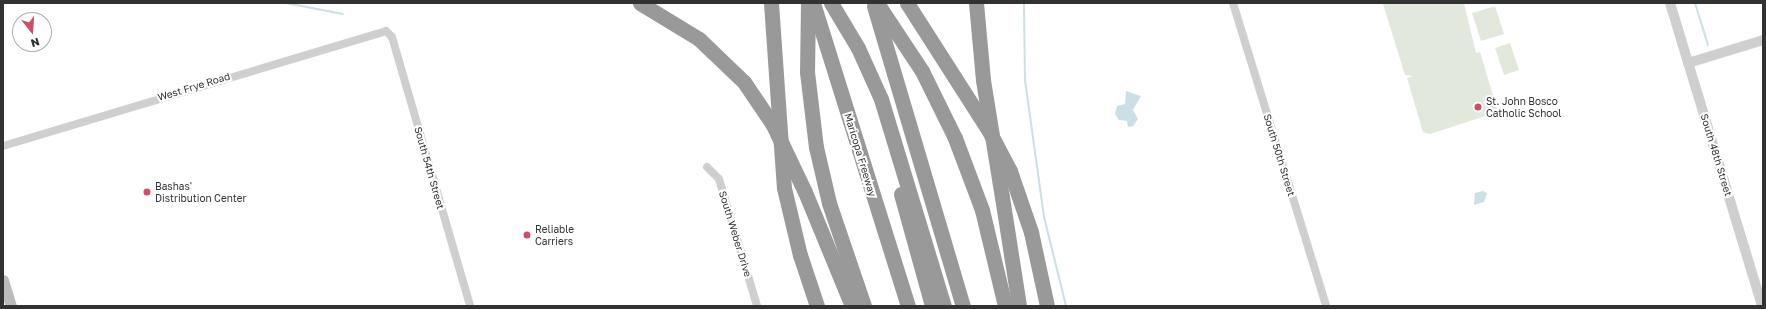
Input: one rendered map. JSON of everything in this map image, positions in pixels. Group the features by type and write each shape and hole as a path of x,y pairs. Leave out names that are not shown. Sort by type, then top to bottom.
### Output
{"highway":[{"path":"640,3 699,39 744,82 777,130 805,192 852,306"},
{"path":"771,3 784,188 795,237 817,306"},
{"path":"808,3 807,28 810,102 818,159 864,306"},
{"name":"Maricopa Freeway","path":"813,3 908,306"},
{"path":"821,3 851,52 881,124 932,306"},
{"path":"831,3 858,48 881,99 938,282 944,306"},
{"path":"873,3 963,306"},
{"path":"876,3 916,61 940,104 970,174 1006,306"},
{"path":"907,3 990,131 1010,171 1031,232 1047,306"},
{"path":"976,3 983,80 1019,306"}],"main road":[{"path":"3,280 11,306"}],"street":[{"name":"South 50th Street","path":"1233,3 1326,306"},
{"name":"South 48th Street","path":"1670,3 1762,306"},
{"name":"West Frye Road","path":"3,146 386,31"},
{"name":"South 54th Street","path":"386,31 392,37 470,306"},
{"path":"1688,63 1763,40"},
{"name":"South Weber Drive","path":"707,167 719,179 756,306"}],"shaded area":[{"path":"1464,3 1476,53 1480,52 1498,112 1430,134 1423,132 1407,78 1413,76 1405,75 1383,4"},
{"path":"1495,6 1504,34 1481,41 1472,13"},
{"path":"1510,43 1519,70 1504,75 1495,48"},
{"path":"1126,91 1141,96 1133,110 1138,119 1133,126 1128,127 1127,121 1119,120 1115,114 1117,106 1125,104"},
{"path":"1483,191 1487,193 1484,202 1474,205 1475,193"}],"waterway":[{"path":"286,3 343,14"},
{"path":"1024,3 1025,80 1044,217 1066,306"},
{"path":"1695,3 1708,45"}],"place":[{"name":"St. John Bosco Catholic School","path":"1478,107"},
{"name":"Bashas' Distribution Center","path":"147,192"},
{"name":"Reliable Carriers","path":"527,235"}]}
